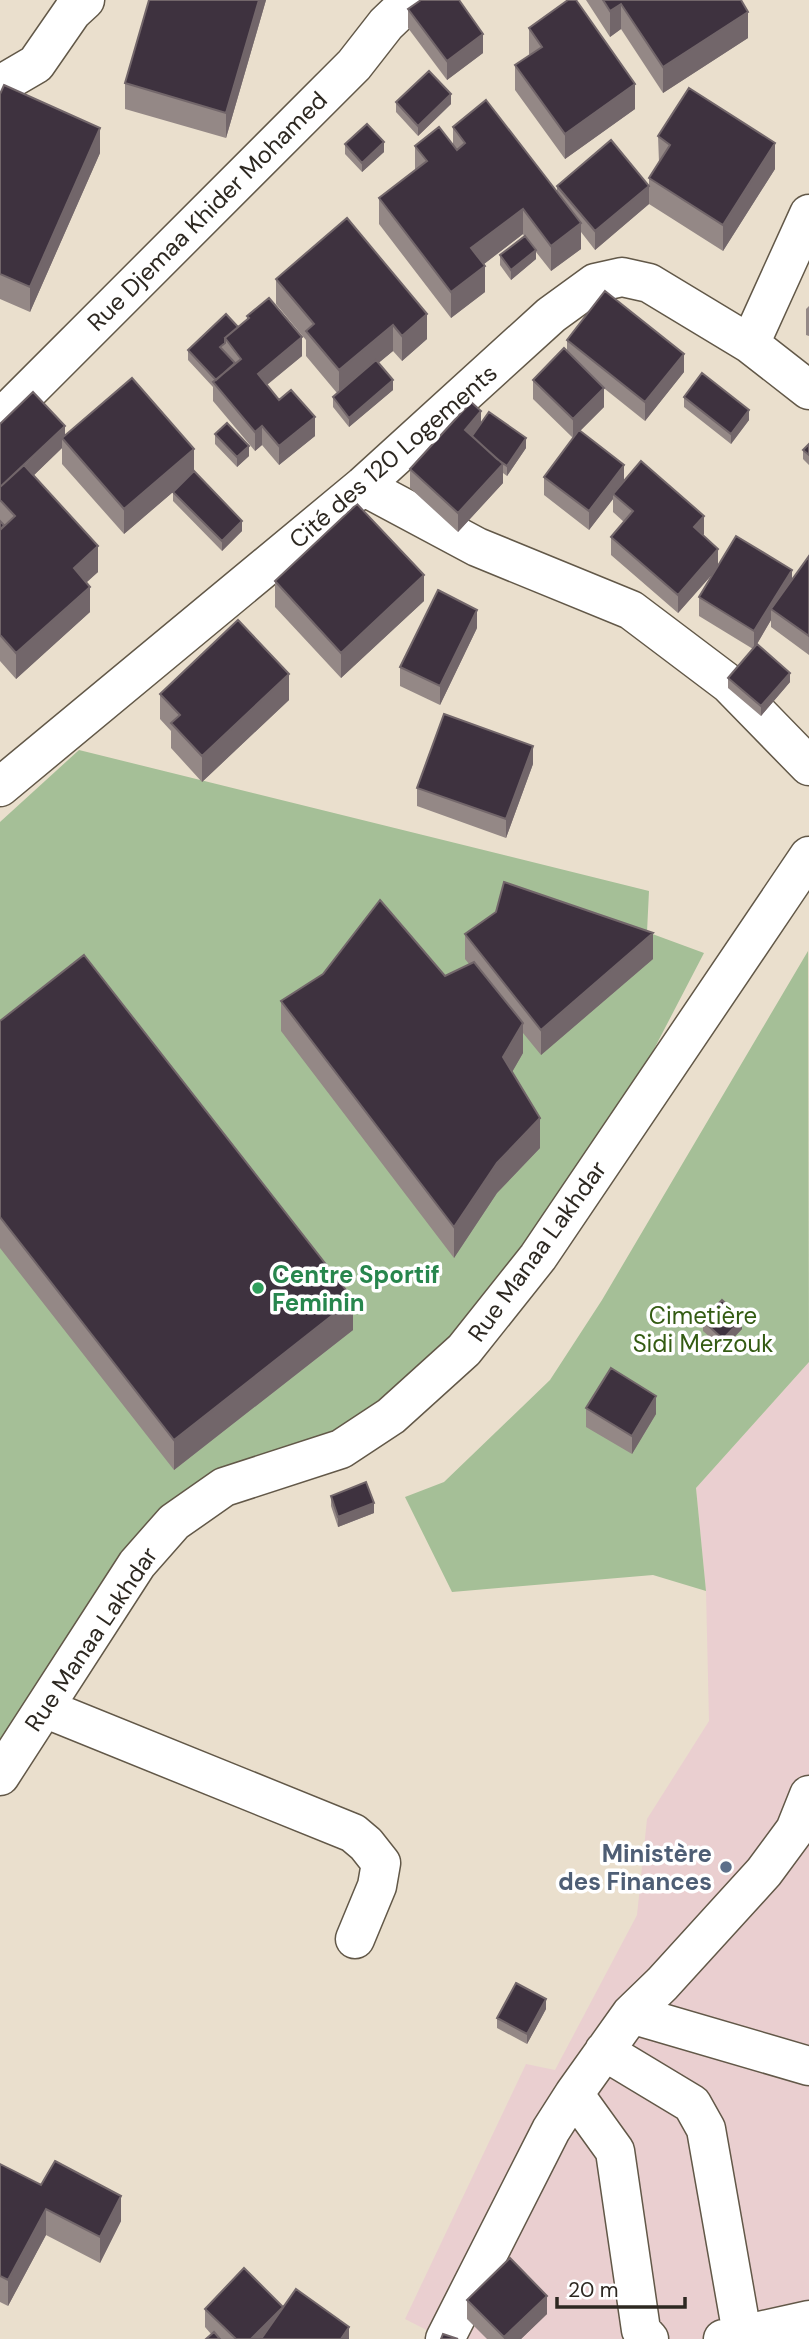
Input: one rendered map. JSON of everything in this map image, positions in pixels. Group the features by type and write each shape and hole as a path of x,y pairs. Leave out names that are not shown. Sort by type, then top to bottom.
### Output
{"street":[{"path":"0,85 36,64 72,12 85,0"},
{"name":"Rue Djemaa Khider Mohamed","path":"0,419 354,65 386,24 411,0"},
{"path":"750,344 809,214"},
{"name":"Cité des 120 Logements","path":"0,787 363,486 551,315 595,283 622,277 649,283 750,344 809,390"},
{"path":"363,486 477,547 631,610 729,684 809,766"},
{"name":"Rue Manaa Lakhdar","path":"0,1776 137,1564 174,1522 224,1487 341,1449 391,1416 464,1350 538,1257 809,856"},
{"path":"44,1708 353,1833 381,1863 377,1886 355,1939"},
{"path":"445,2339 551,2130 574,2094 631,2014 662,1984 764,1872 795,1830 809,1796"},
{"path":"631,2014 809,2066"},
{"path":"604,2051 692,2105 706,2129 733,2337 809,2320"},
{"path":"574,2094 615,2151 641,2330 649,2339"}],"shaded area":[{"name":"Ministère des Finances","path":"809,1362 809,2339 444,2339 405,2319 526,2064 555,2070 637,1915 647,1819 709,1721 706,1591 696,1488"}],"green space":[{"name":"Centre Sportif Feminin","path":"79,750 649,891 647,932 704,953 550,1249 403,1414 212,1501 0,1757 0,822"},
{"name":"Cimetière Sidi Merzouk","path":"808,951 809,1362 696,1488 706,1591 653,1575 452,1592 405,1497 444,1482 550,1380 602,1300"}],"building":[{"path":"149,0 259,0 226,113 125,83"},
{"path":"421,0 459,0 483,34 447,61 408,9"},
{"path":"568,0 576,0 635,84 565,134 515,65 542,47 529,28"},
{"path":"603,0 741,0 748,12 663,67 621,4 610,11"},
{"path":"429,71 451,94 418,126 396,102"},
{"path":"4,85 100,128 30,287 0,274 0,94"},
{"path":"689,88 775,143 723,225 649,178 670,145 658,136"},
{"path":"486,100 581,223 551,246 523,209 471,248 485,266 451,292 379,198 427,161 415,146 439,127 457,150 465,143 453,127"},
{"path":"367,124 384,142 362,163 345,144"},
{"path":"611,140 649,186 595,231 557,186"},
{"path":"347,218 427,314 402,336 393,325 339,370 306,331 314,324 276,279"},
{"path":"525,236 536,250 511,270 500,255"},
{"path":"605,291 684,354 645,402 567,340"},
{"path":"269,298 302,337 258,374 279,400 291,390 315,417 279,446 262,426 255,432 213,382 241,359 225,338"},
{"path":"226,314 238,327 225,338 225,343 220,347 235,363 216,380 188,350"},
{"path":"564,348 604,388 573,419 533,380"},
{"path":"376,360 393,380 349,418 333,397"},
{"path":"702,373 749,410 731,434 684,397"},
{"path":"132,378 194,449 124,509 62,438"},
{"path":"33,392 65,426 0,487 0,424"},
{"path":"471,402 481,411 465,430 503,464 458,513 410,469"},
{"path":"489,412 526,438 507,466 472,436"},
{"path":"227,423 249,446 237,457 215,434"},
{"path":"579,430 624,465 589,511 544,477"},
{"path":"809,444 809,455 803,450"},
{"path":"641,461 704,516 694,527 718,549 678,595 611,537 633,511 613,494"},
{"path":"24,465 98,546 74,568 90,587 16,653 0,635 0,530 15,516 0,500 0,487"},
{"path":"194,471 242,521 222,541 173,492"},
{"path":"357,504 424,575 341,653 275,581"},
{"path":"736,536 792,570 754,631 699,597"},
{"path":"809,556 809,636 771,609"},
{"path":"438,590 477,610 440,686 400,667"},
{"path":"238,620 289,674 202,756 171,723 180,715 160,694"},
{"path":"757,644 790,673 761,706 728,678"},
{"path":"444,714 533,746 506,819 417,788"},
{"path":"504,882 653,933 541,1030 465,934 496,912"},
{"path":"380,900 445,976 474,962 523,1023 503,1057 540,1118 497,1163 454,1227 281,1001 323,974"},
{"path":"84,955 353,1299 174,1440 0,1217 0,1021"},
{"path":"722,1300 742,1319 723,1339 703,1321"},
{"path":"611,1368 656,1396 632,1436 586,1408"},
{"path":"366,1482 374,1503 338,1517 331,1496"},
{"path":"516,1983 546,1999 527,2034 497,2018"},
{"path":"55,2161 121,2196 100,2237 46,2209 8,2280 0,2276 0,2164 41,2185"},
{"path":"510,2258 547,2296 504,2337 467,2300"},
{"path":"244,2268 283,2307 251,2339 236,2339 205,2309"},
{"path":"296,2289 349,2327 341,2339 261,2339"},
{"path":"214,2332 220,2339 206,2339"},
{"path":"443,2334 458,2339 441,2339"}],"place":[{"name":"Centre Sportif Feminin","path":"258,1288"},
{"name":"Ministère des Finances","path":"726,1867"}]}
